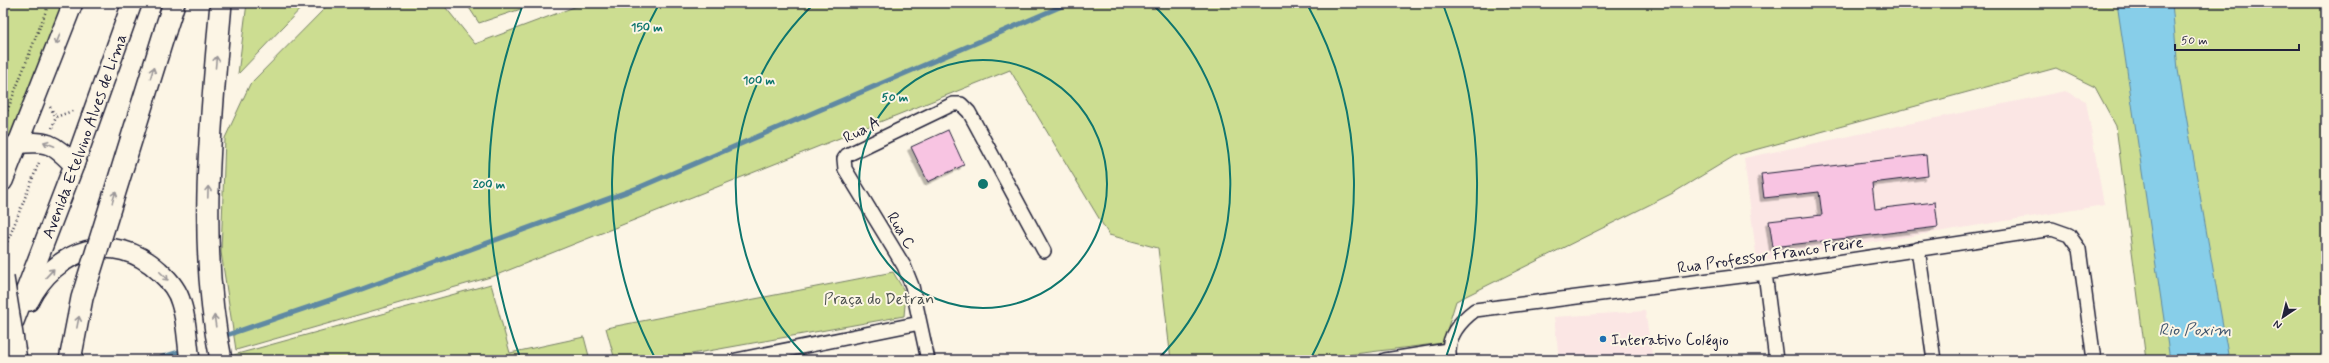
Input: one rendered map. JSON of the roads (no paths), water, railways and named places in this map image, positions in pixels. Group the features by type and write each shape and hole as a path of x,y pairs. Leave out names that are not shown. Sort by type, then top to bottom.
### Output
{"main road":[{"path":"3,180 73,3"},
{"name":"Avenida Etelvino Alves de Lima","path":"3,350 74,165 132,3"},
{"path":"70,360 82,298 174,3"},
{"path":"221,3 212,109 207,216 211,297 221,360"},
{"path":"16,144 38,141 47,143 57,148 74,165"},
{"path":"3,354 33,294 52,270 68,258 84,250 105,248 130,252 148,262 168,280 181,302 190,360"},
{"path":"3,278 16,360"}],"street":[{"name":"Rua A","path":"844,159 851,151 953,104 961,104 968,112 1044,252"},
{"name":"Rua C","path":"844,159 845,169 904,266 912,286 928,360"},
{"name":"Rua Professor Franco Freire","path":"1449,355 1459,324 1475,310 1765,273 2052,229 2069,235 2078,249 2094,360"},
{"path":"1918,250 1934,360"},
{"path":"1765,273 1776,360"},
{"path":"736,360 920,323"},
{"path":"1386,360 1449,355"}],"water":[{"name":"Rio Poxim","path":"2117,3 2172,3 2178,70 2229,360 2170,360"}],"waterway":[{"path":"227,335 362,289 640,187 1069,3"},
{"path":"154,360 179,352"}],"place":[{"name":"Interativo Colégio","path":"1603,339"}],"park label":[{"name":"Praça do Detran","path":"879,298"}]}
